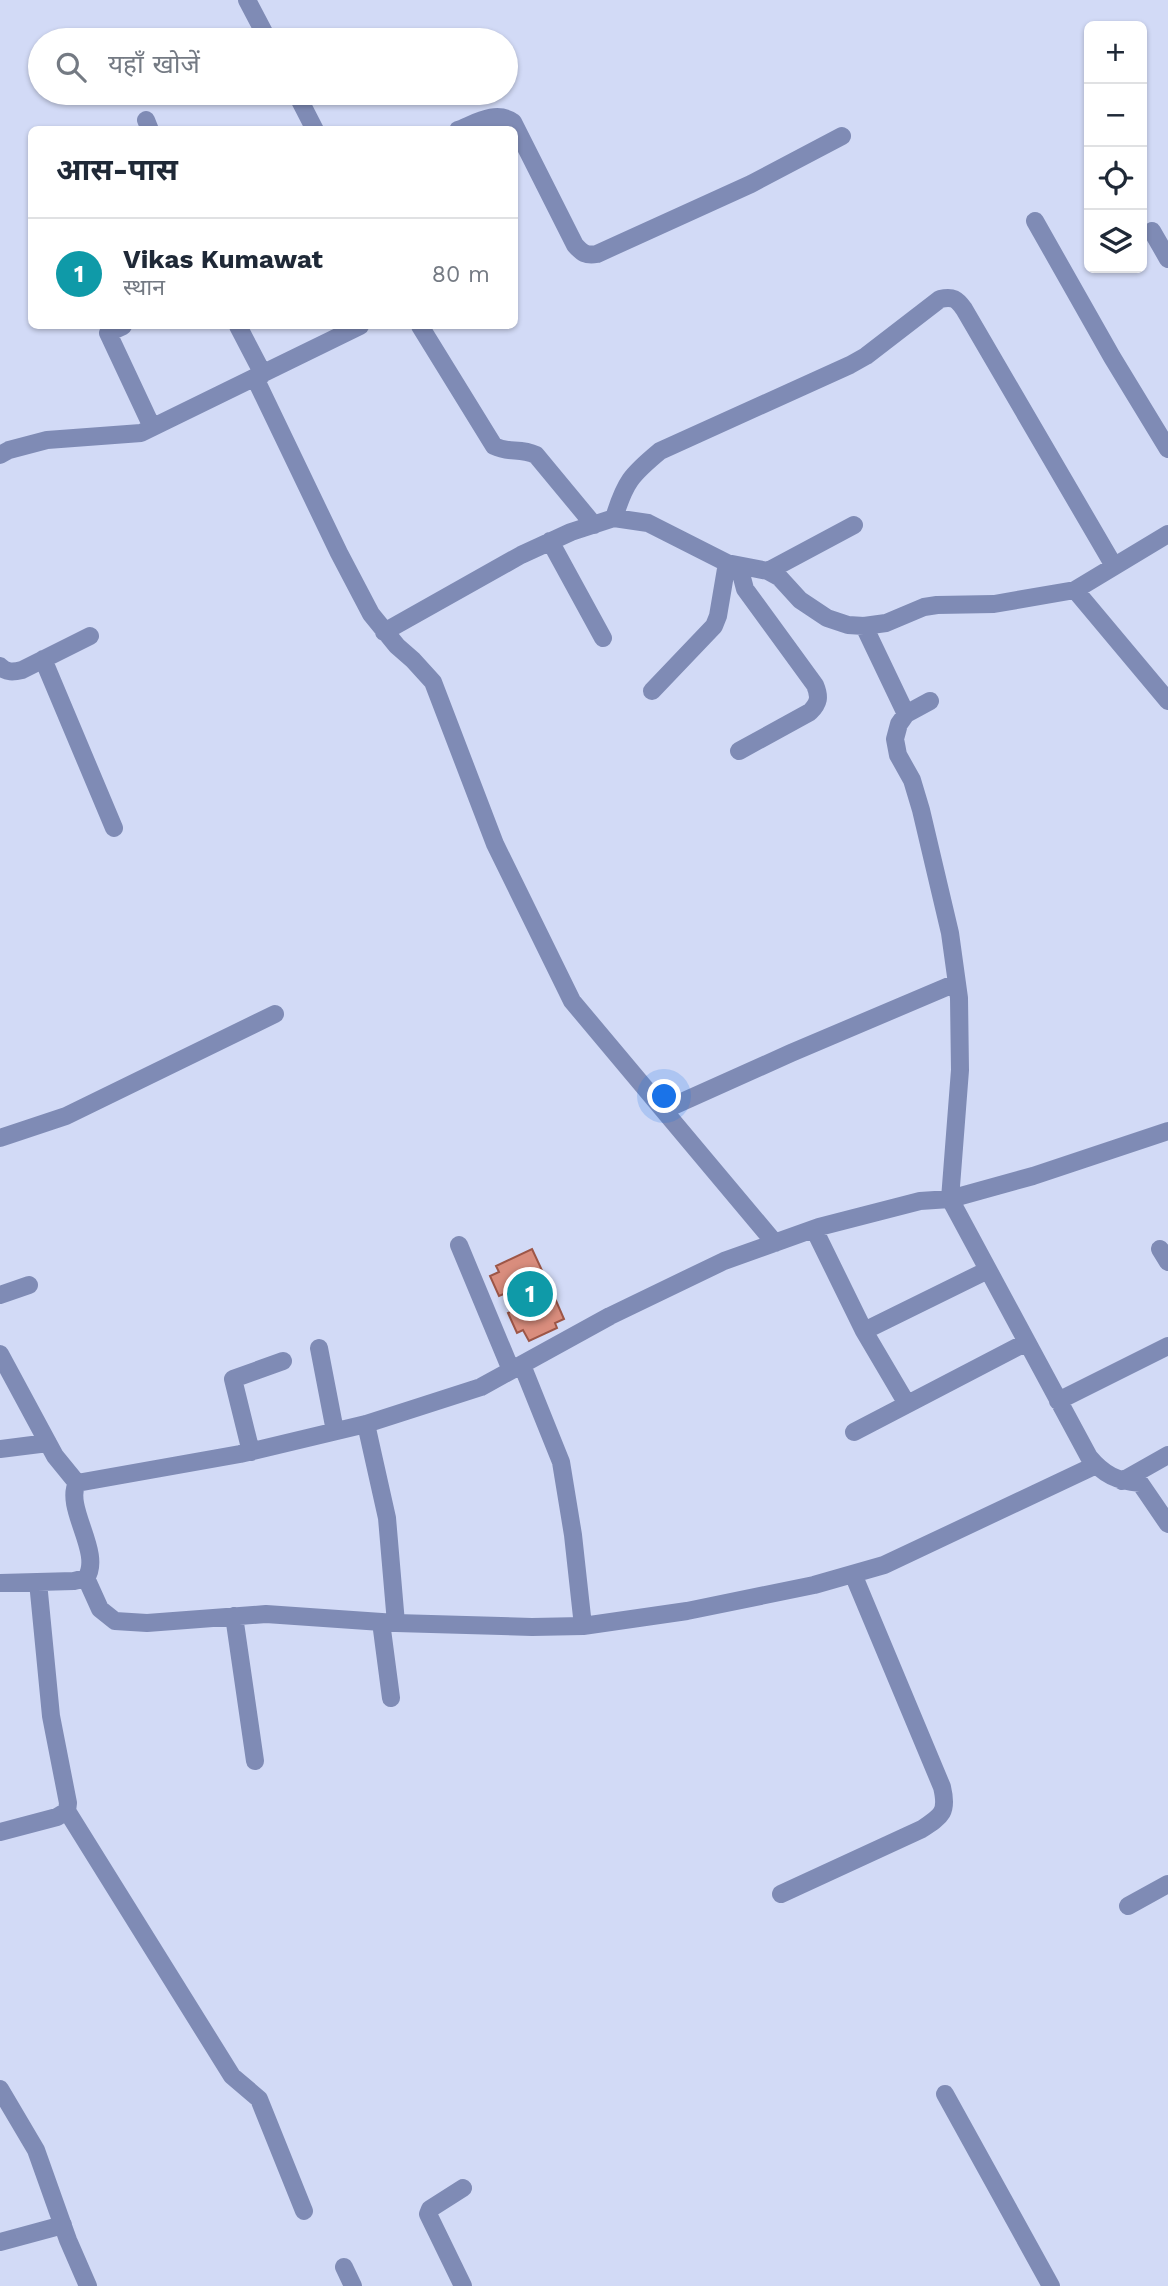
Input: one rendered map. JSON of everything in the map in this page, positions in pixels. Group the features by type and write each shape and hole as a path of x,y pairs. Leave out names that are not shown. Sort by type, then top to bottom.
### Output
{"street":[{"path":"247,0 262,28"},
{"path":"302,105 313,126"},
{"path":"469,126 505,116 515,126"},
{"path":"518,132 575,245 581,253 589,255 597,254 751,184 842,136"},
{"path":"1035,221 1168,449"},
{"path":"1152,231 1168,259"},
{"path":"614,518 629,480 660,452 850,365 866,356 940,299 950,297 958,299 1114,566"},
{"path":"116,329 108,332 152,427"},
{"path":"239,329 339,553 371,614 384,632 433,682 495,844 572,1001 775,1243"},
{"path":"3,448 47,440 141,433 354,329"},
{"path":"422,329 494,446 505,451 524,449 536,455 594,525"},
{"path":"384,632 520,555 614,518 648,523 733,565 768,571 779,577 800,600 827,618 848,625 864,626 886,623 937,604 994,604 1075,590 1168,534"},
{"path":"768,571 854,525"},
{"path":"550,541 603,638"},
{"path":"652,691 714,626 733,565"},
{"path":"733,565 745,589 815,685 819,695 817,705 810,712 739,751"},
{"path":"1075,590 1168,701"},
{"path":"864,626 906,714"},
{"path":"0,666 13,672 90,636"},
{"path":"43,659 114,828"},
{"path":"930,701 906,714 899,724 895,739 898,755 912,780 921,810 950,933 957,983 960,1070 950,1199 1089,1457 1102,1473 1122,1481 1140,1483 1168,1524"},
{"path":"664,1110 957,983"},
{"path":"0,1138 66,1116 275,1014"},
{"path":"0,1583 74,1581 86,1578 91,1572 76,1505 75,1488 78,1483 251,1452 335,1432 481,1387 610,1316 724,1261 814,1229 920,1200 950,1199 1033,1176 1168,1130"},
{"path":"814,1229 864,1331 907,1405"},
{"path":"459,1245 561,1462 573,1535 583,1626"},
{"path":"864,1331 988,1270"},
{"path":"0,1295 29,1285"},
{"path":"853,1432 1027,1342"},
{"path":"1058,1402 1168,1346"},
{"path":"319,1348 335,1432"},
{"path":"0,1354 55,1456 78,1483"},
{"path":"251,1452 233,1379 283,1361"},
{"path":"366,1424 387,1518 391,1698"},
{"path":"0,1449 48,1443"},
{"path":"1122,1481 1168,1454"},
{"path":"86,1578 100,1609 115,1621 147,1623 266,1614 388,1623 533,1628 583,1626 687,1611 814,1585 884,1565 955,1534 1096,1465"},
{"path":"781,1894 922,1829 939,1818 946,1802 853,1574"},
{"path":"38,1582 51,1716 68,1811 232,2076 259,2099 304,2210"},
{"path":"234,1616 255,1761"},
{"path":"0,1832 57,1817 68,1811"},
{"path":"1128,1906 1168,1884"},
{"path":"0,2089 36,2150 88,2286"},
{"path":"945,2094 1051,2286"},
{"path":"463,2188 430,2209 428,2214 463,2286"},
{"path":"0,2242 63,2225"},
{"path":"344,2267 353,2286"}],"building":[{"path":"532,1249 546,1279 535,1284 539,1293 550,1287 564,1319 555,1323 557,1328 529,1341 523,1330 517,1333 508,1313 514,1310 506,1293 499,1296 490,1276 499,1272 496,1266"}],"place":[{"name":"Vikas Kumawat","path":"530,1294"}]}
